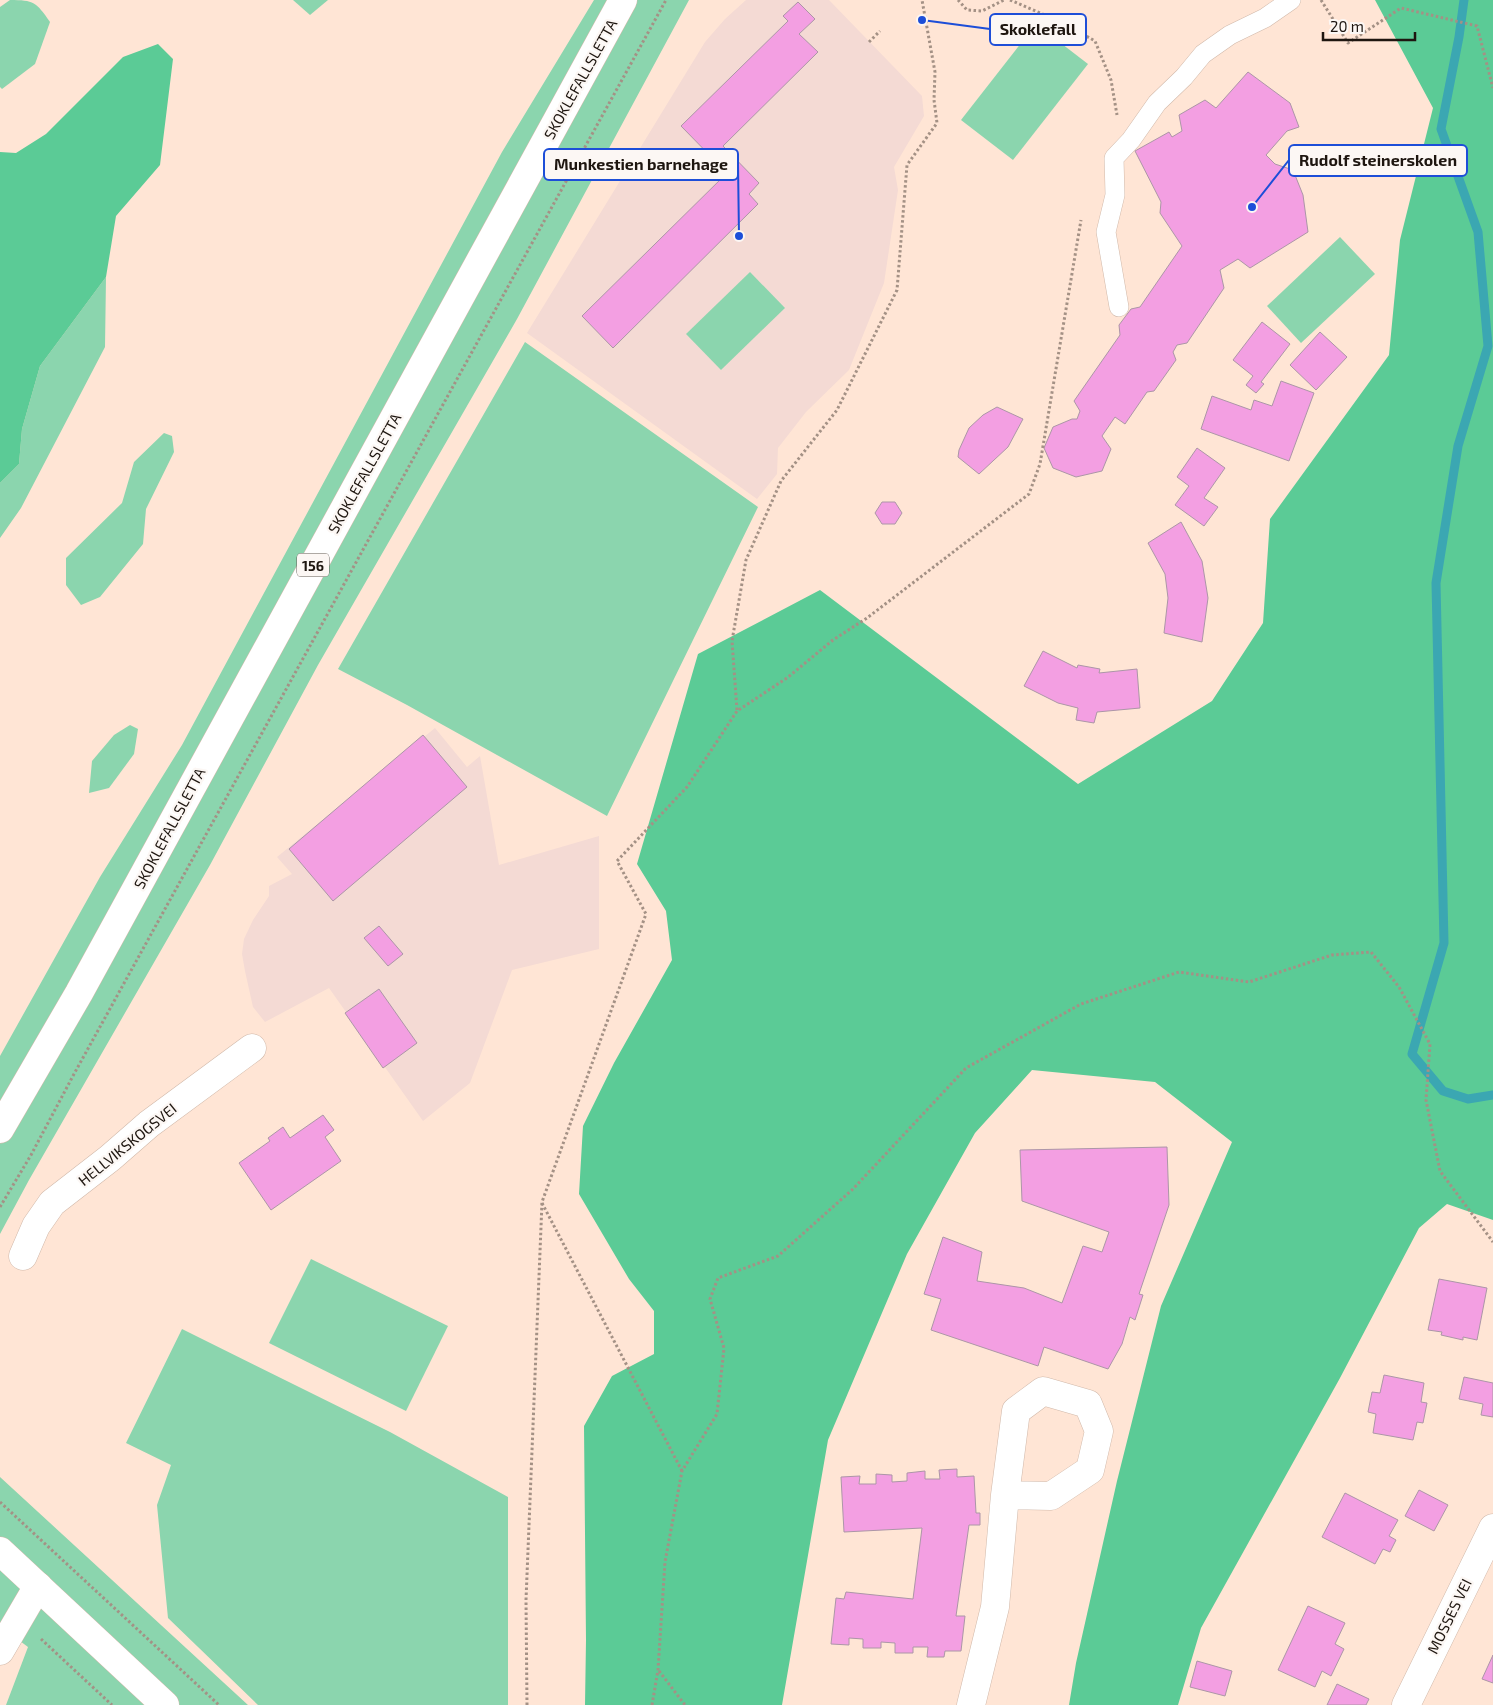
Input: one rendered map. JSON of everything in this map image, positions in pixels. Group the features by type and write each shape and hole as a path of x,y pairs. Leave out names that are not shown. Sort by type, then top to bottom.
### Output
{"main road":[{"name":"SKOKLEFALLSLETTA","path":"0,1128 79,993 623,0"},
{"name":"HELLVIKSKOGSVEI","path":"22,1256 36,1226 52,1203 110,1158 149,1124 252,1048"},
{"path":"971,1705 995,1607 1005,1494"},
{"name":"MOSSES VEI","path":"1406,1705 1493,1528"},
{"path":"0,1551 165,1705"},
{"path":"0,1651 20,1620 38,1586"}],"lane":[{"path":"1119,307 1106,232 1115,194 1114,158 1127,144 1157,103 1204,54 1230,35 1265,18 1291,0"}],"path":[{"path":"0,1206 32,1154 400,480 450,393 666,0"},
{"path":"737,711 732,641 746,560 781,480 837,410 897,290 907,165 937,123 934,100 935,72 922,0"},
{"path":"958,0 967,10 982,12 1004,0"},
{"path":"1010,0 1062,22 1095,41 1111,80 1127,144"},
{"path":"1321,0 1348,43 1401,8 1477,26 1493,88"},
{"path":"869,42 880,31"},
{"path":"527,1705 526,1600 542,1202 646,914 617,861 687,787 737,711 787,678 833,640 867,618 1029,494 1040,464 1079,223 1084,215"},
{"path":"652,1705 658,1670 665,1562 682,1471 717,1414 724,1348 710,1299 718,1278 778,1256 853,1189 966,1068 1081,1004 1178,972 1249,982 1332,955 1370,952 1399,987 1430,1044 1426,1100 1440,1171 1493,1242"},
{"path":"542,1202 682,1471"},
{"path":"0,1502 219,1705"},
{"path":"20,1620 112,1705"},
{"path":"658,1670 685,1705"}],"shaded area":[{"path":"746,0 829,0 922,96 924,116 894,167 898,190 884,283 849,370 806,412 778,448 777,474 757,499 527,333 705,42 725,19"},
{"path":"435,728 467,767 480,756 499,865 599,836 599,949 512,970 470,1083 423,1121 329,988 265,1022 253,1007 242,954 244,939 253,920 269,896 269,886 292,874 277,857"}],"green space":[{"path":"10,0 30,2 38,6 50,22 35,64 2,89 0,87 0,7"},
{"path":"293,0 328,0 310,15"},
{"path":"594,0 689,0 517,319 318,665 210,865 29,1180 0,1234 0,1056 100,877 182,745 502,152"},
{"path":"1375,0 1493,0 1493,1220 1447,1204 1419,1228 1340,1378 1201,1628 1178,1705 1069,1705 1076,1663 1117,1481 1161,1306 1232,1142 1155,1082 1032,1070 975,1133 907,1254 828,1440 782,1705 585,1705 584,1426 612,1376 654,1354 654,1311 629,1279 579,1194 583,1126 614,1063 672,960 666,911 637,864 698,654 820,590 1078,784 1212,701 1263,623 1270,519 1389,355 1400,240 1433,108"},
{"path":"1036,24 1088,64 1013,160 961,120"},
{"path":"158,44 173,59 160,165 116,216 106,277 40,366 22,429 19,464 0,483 0,152 16,153 46,134 123,57"},
{"path":"1340,237 1375,274 1301,343 1267,306"},
{"path":"750,272 785,308 721,370 686,334"},
{"path":"106,277 105,347 21,508 0,538 0,483 19,464 22,429 40,366"},
{"path":"525,342 758,507 607,816 338,669"},
{"path":"164,433 172,436 174,452 146,509 143,544 100,597 81,605 66,585 66,558 122,503 134,462"},
{"path":"130,725 138,729 134,754 109,788 89,793 92,761 114,735"},
{"path":"311,1259 448,1326 406,1411 269,1343"},
{"path":"182,1329 390,1432 508,1497 508,1705 258,1705 168,1618 157,1505 171,1465 126,1443"},
{"path":"0,1477 248,1705 6,1705 28,1647 0,1626"}],"building":[{"path":"798,2 815,19 799,34 818,52 723,146 759,183 749,194 758,204 613,348 582,316 727,173 681,126 788,21 783,16"},
{"path":"1248,72 1290,103 1299,127 1287,131 1266,155 1275,164 1293,170 1303,195 1308,232 1250,268 1238,259 1220,270 1224,288 1187,343 1177,345 1173,352 1176,360 1154,391 1147,392 1125,424 1115,417 1102,436 1111,449 1102,471 1076,477 1053,468 1044,448 1053,427 1072,419 1077,419 1080,411 1074,401 1120,335 1119,325 1131,309 1140,307 1182,246 1160,213 1161,202 1135,151 1169,132 1172,137 1182,131 1179,115 1205,100 1216,108"},
{"path":"1262,322 1290,344 1261,382 1264,384 1256,393 1246,385 1253,376 1233,360"},
{"path":"1320,332 1347,357 1316,390 1290,365"},
{"path":"1281,381 1314,393 1289,461 1201,429 1212,396 1251,410 1254,400 1272,406"},
{"path":"997,407 1023,419 1008,447 979,474 958,457 959,450 969,428 983,415"},
{"path":"1197,448 1225,468 1204,498 1218,507 1204,526 1175,505 1189,486 1177,477"},
{"path":"882,502 895,502 902,513 895,524 882,524 875,513"},
{"path":"1181,522 1202,561 1208,598 1202,642 1164,633 1168,598 1165,574 1148,543"},
{"path":"1043,651 1077,668 1078,665 1100,669 1099,673 1137,669 1140,708 1097,712 1094,723 1076,720 1078,708 1058,703 1024,686"},
{"path":"423,735 467,787 333,901 289,849"},
{"path":"379,926 403,954 388,966 364,938"},
{"path":"379,989 417,1043 383,1068 345,1013"},
{"path":"323,1115 334,1130 325,1137 341,1161 271,1210 239,1163 270,1141 268,1138 283,1127 290,1138"},
{"path":"1167,1147 1169,1205 1139,1294 1143,1295 1135,1320 1130,1317 1122,1344 1108,1369 1044,1347 1038,1366 931,1330 941,1299 924,1294 943,1237 982,1252 977,1281 1024,1288 1062,1303 1083,1246 1102,1252 1109,1232 1022,1201 1020,1150"},
{"path":"1439,1279 1487,1288 1477,1340 1463,1337 1463,1340 1441,1335 1442,1332 1428,1330"},
{"path":"1384,1375 1424,1383 1421,1402 1427,1403 1423,1423 1417,1422 1413,1440 1373,1433 1376,1414 1368,1412 1372,1392 1380,1393"},
{"path":"1464,1377 1493,1383 1493,1417 1481,1415 1483,1404 1459,1399"},
{"path":"957,1469 957,1477 974,1476 976,1513 980,1513 980,1525 969,1525 956,1616 965,1616 961,1651 945,1651 944,1657 927,1657 928,1647 913,1647 913,1653 895,1653 895,1643 881,1642 881,1648 863,1648 863,1639 849,1638 849,1645 831,1644 836,1598 844,1599 846,1592 913,1599 922,1528 844,1532 841,1477 860,1476 859,1484 876,1484 876,1474 892,1475 892,1482 907,1481 907,1473 925,1471 925,1479 940,1479 939,1470"},
{"path":"1419,1490 1448,1505 1434,1531 1405,1516"},
{"path":"1345,1493 1398,1520 1389,1536 1396,1540 1390,1552 1383,1549 1375,1564 1322,1537"},
{"path":"1308,1606 1345,1623 1335,1644 1344,1649 1331,1676 1322,1671 1315,1687 1278,1670"},
{"path":"1493,1655 1493,1683 1482,1679"},
{"path":"1197,1661 1232,1671 1225,1696 1190,1687"},
{"path":"1337,1684 1369,1699 1366,1705 1327,1705"}],"waterway":[{"path":"1464,0 1459,37 1441,129 1478,232 1488,346 1458,446 1436,583 1444,943 1412,1054 1443,1091 1468,1099 1493,1095"}],"place":[{"name":"Skoklefall","path":"922,20"},
{"name":"Rudolf steinerskolen","path":"1252,207"},
{"name":"Munkestien barnehage","path":"739,236"}]}
